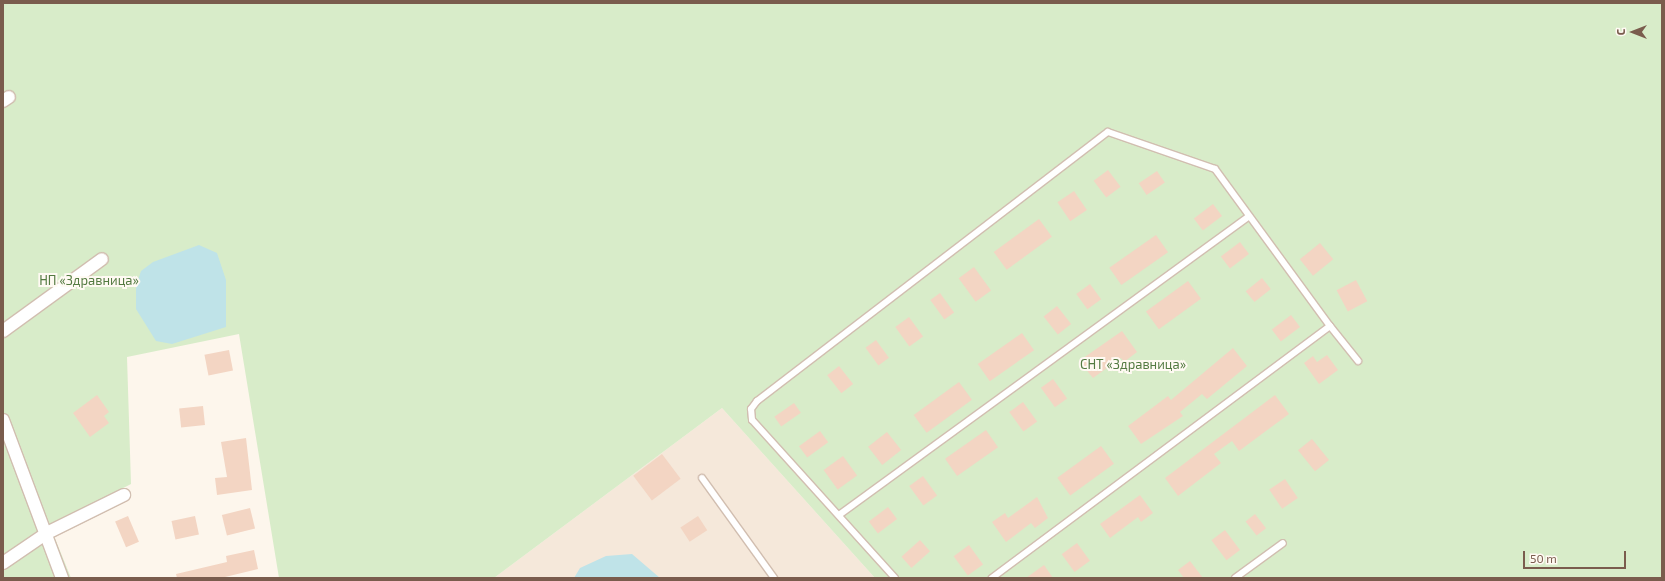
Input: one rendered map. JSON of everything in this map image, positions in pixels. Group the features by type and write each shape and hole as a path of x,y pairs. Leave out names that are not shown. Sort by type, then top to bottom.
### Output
{"street":[{"path":"3,331 102,259"},
{"path":"3,420 47,533 62,578"},
{"path":"3,563 47,533 124,496"}],"lane":[{"path":"895,578 752,420 754,405 1108,132 1215,169 1248,217 1358,361"},
{"path":"839,515 1248,217"},
{"path":"992,578 1330,326"},
{"path":"702,478 774,578"},
{"path":"1235,578 1283,543"}],"shaded area":[{"path":"722,408 875,578 494,578"}],"green space":[{"path":"3,3 1662,3 1662,578 875,578 722,408 494,578 279,578 239,334 127,357 131,484 50,526 71,578 3,578"}],"water":[{"path":"199,245 217,253 226,280 226,327 172,344 156,341 136,309 136,286 141,271 153,262"},
{"path":"632,554 660,578 574,578 580,568 606,556"}],"building":[{"path":"1108,170 1121,187 1106,198 1094,181"},
{"path":"1157,171 1165,183 1147,195 1139,183"},
{"path":"1074,191 1087,210 1070,221 1057,202"},
{"path":"1213,204 1222,216 1203,230 1194,218"},
{"path":"1039,219 1052,237 1007,270 994,252"},
{"path":"1156,235 1168,252 1121,285 1109,268"},
{"path":"1240,242 1249,254 1230,268 1221,256"},
{"path":"1320,243 1333,259 1313,276 1300,259"},
{"path":"974,267 991,290 976,302 959,278"},
{"path":"1262,278 1271,289 1254,302 1246,291"},
{"path":"1356,280 1367,301 1348,312 1337,290"},
{"path":"1188,281 1201,299 1159,329 1146,312"},
{"path":"1090,284 1101,299 1087,309 1076,294"},
{"path":"940,293 954,312 944,319 930,300"},
{"path":"1057,306 1071,324 1058,335 1044,316"},
{"path":"1291,315 1300,327 1281,341 1272,329"},
{"path":"909,317 923,336 909,346 895,327"},
{"path":"1122,331 1137,352 1124,362 1121,358 1093,378 1079,361"},
{"path":"1022,333 1034,350 990,381 978,364"},
{"path":"876,340 889,358 878,365 865,348"},
{"path":"1233,348 1247,366 1207,399 1202,394 1180,412 1183,416 1141,444 1128,426 1168,396 1171,400"},
{"path":"229,350 233,371 208,375 204,355"},
{"path":"1327,355 1338,370 1319,384 1304,363 1313,356 1317,362"},
{"path":"839,366 853,384 841,393 827,375"},
{"path":"1053,379 1067,398 1055,407 1041,388"},
{"path":"959,382 972,400 927,433 914,415"},
{"path":"97,395 109,412 104,416 109,423 90,437 73,413"},
{"path":"1275,395 1289,414 1239,451 1232,441 1214,454 1221,463 1178,496 1165,478"},
{"path":"1023,402 1037,421 1023,431 1009,412"},
{"path":"794,403 801,413 781,427 774,417"},
{"path":"203,406 205,425 181,427 179,409"},
{"path":"986,430 998,447 957,476 945,459"},
{"path":"820,431 828,442 807,458 799,446"},
{"path":"887,432 901,450 882,465 868,447"},
{"path":"246,438 252,490 217,495 215,478 227,477 221,442"},
{"path":"1312,439 1329,460 1315,471 1298,450"},
{"path":"1101,446 1114,464 1070,496 1057,478"},
{"path":"662,454 681,479 652,500 633,476"},
{"path":"843,456 857,475 838,490 824,470"},
{"path":"923,476 937,495 923,505 909,486"},
{"path":"1285,479 1298,498 1282,509 1269,490"},
{"path":"1140,495 1153,513 1141,522 1138,517 1110,538 1100,524"},
{"path":"1037,497 1048,518 1035,528 1031,523 1006,542 992,522 1005,513 1008,518"},
{"path":"888,507 897,519 878,533 869,521"},
{"path":"250,508 255,528 227,535 222,515"},
{"path":"1255,514 1266,528 1257,536 1246,521"},
{"path":"128,516 139,542 126,547 115,521"},
{"path":"195,516 199,535 175,540 172,521"},
{"path":"698,516 707,530 690,542 680,527"},
{"path":"1225,530 1240,550 1226,560 1211,540"},
{"path":"920,540 930,551 911,568 901,557"},
{"path":"1077,543 1090,561 1075,572 1062,554"},
{"path":"969,545 983,564 968,576 954,556"},
{"path":"254,550 258,569 221,578 177,578 176,574 227,562 226,556"},
{"path":"1190,561 1203,578 1184,578 1178,570"},
{"path":"1044,565 1053,578 1026,578"}],"park label":[{"name":"НП «Здравница»","path":"89,280"},
{"name":"СНТ «Здравница»","path":"1133,364"}]}
